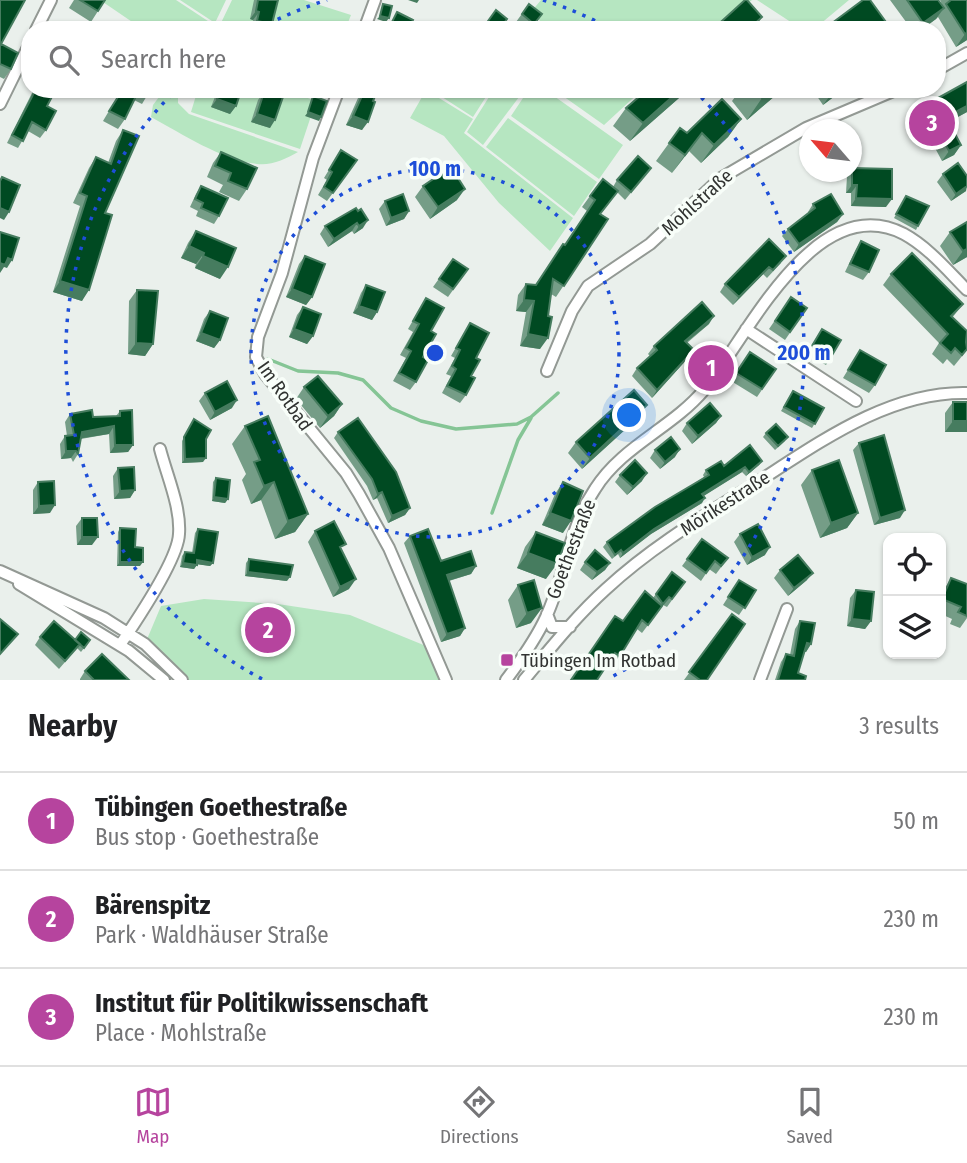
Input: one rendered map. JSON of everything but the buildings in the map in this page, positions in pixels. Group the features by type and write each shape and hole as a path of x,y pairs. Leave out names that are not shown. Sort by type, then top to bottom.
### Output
{"street":[{"path":"40,21 51,0"},
{"path":"367,21 375,0"},
{"path":"946,65 967,53"},
{"path":"0,104 21,61"},
{"name":"Im Rotbad","path":"336,98 313,158 284,264 258,337 256,357 265,374 346,473 359,494 389,548 446,680"},
{"name":"Mohlstraße","path":"547,372 572,311 588,286 650,244 713,184 751,158 806,128 877,98"},
{"name":"Goethestraße","path":"506,680 547,614 578,522 595,489 615,464 703,392 789,271 828,241 859,227 892,229 905,234 967,290"},
{"path":"746,329 856,401"},
{"name":"Mörikestraße","path":"524,680 604,590 648,555 828,438 911,400 967,393"},
{"path":"120,645 176,549 180,537 160,449"},
{"path":"1,571 79,606 128,633 145,644 182,680"},
{"path":"1,571 27,590 120,645 164,680"},
{"path":"760,680 788,609"},
{"name":"Goethestraße","path":"547,614 552,627 570,627"}],"green space":[{"path":"100,0 176,0 208,21 131,21"},
{"path":"180,0 226,0 216,21"},
{"path":"232,0 304,0 351,15 349,21 222,21"},
{"path":"541,0 752,0 725,21 540,21 531,12"},
{"path":"757,0 849,0 824,21 789,21"},
{"path":"158,98 178,98 178,103 189,114 298,152 273,163 262,164 229,157 151,117 153,105"},
{"path":"195,98 308,98 316,101 300,149 191,112"},
{"path":"421,98 439,98 473,119 464,133 573,218 550,251 499,203 444,136 410,118"},
{"path":"444,98 485,98 473,117"},
{"path":"488,98 518,98 483,145 467,132"},
{"path":"523,98 557,98 623,145 599,179 511,116"},
{"path":"566,98 633,98 604,125"},
{"path":"508,118 597,182 574,216 486,147"},
{"path":"204,599 278,604 350,615 426,646 445,680 185,680 145,644 161,606"}],"waterway":[{"path":"268,359 298,371 338,373 363,380 391,408 421,421 456,429 517,424 531,417 558,393"},
{"path":"492,513 518,440 531,418"}],"place":[{"name":"Institut für Politikwissenschaft","path":"932,123"},
{"name":"Tübingen Goethestraße","path":"711,368"},
{"name":"Bärenspitz","path":"268,630"},
{"name":"Tübingen Im Rotbad","path":"507,660"}]}
